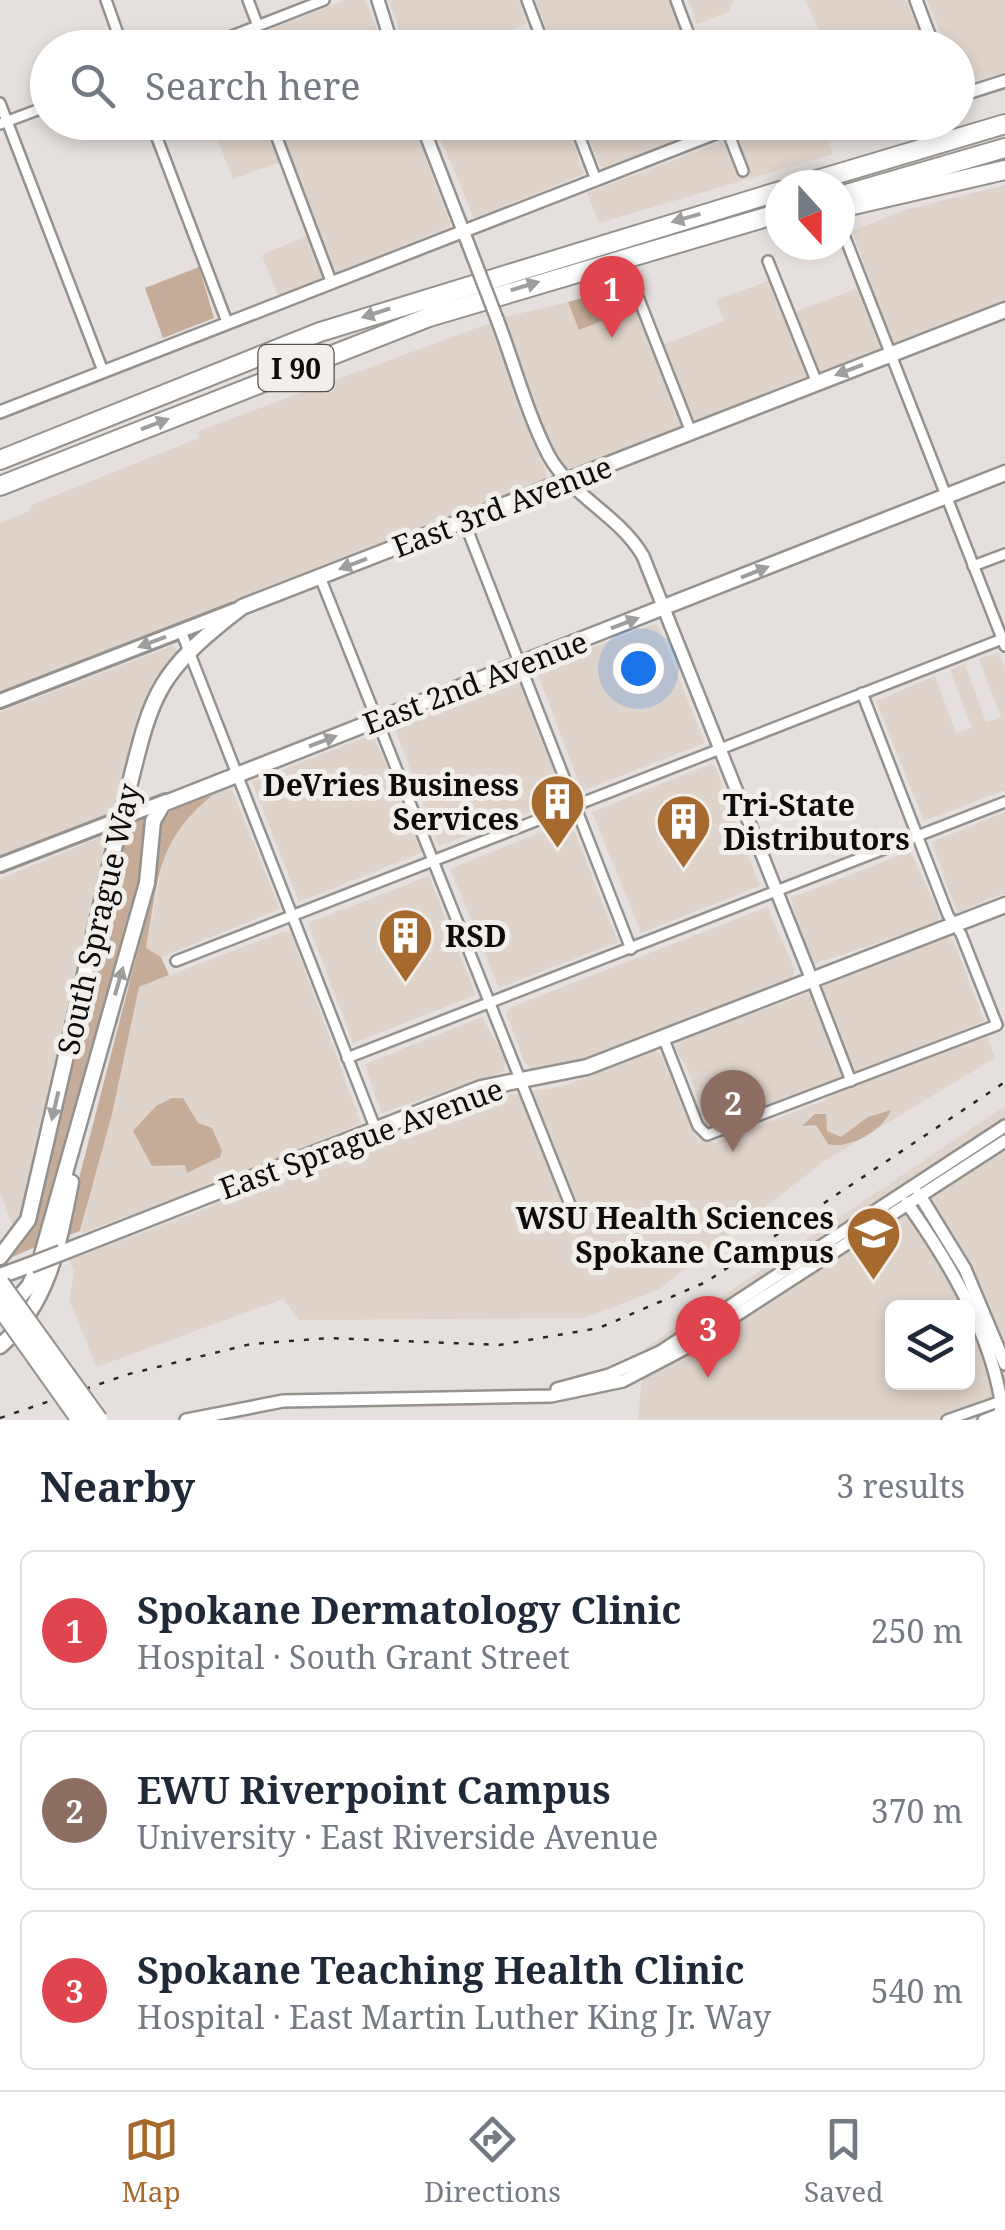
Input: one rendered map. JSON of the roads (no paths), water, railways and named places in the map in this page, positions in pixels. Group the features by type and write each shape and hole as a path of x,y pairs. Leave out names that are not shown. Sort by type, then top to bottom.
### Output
{"highway":[{"path":"975,131 1005,122"},
{"path":"849,170 946,140"},
{"path":"855,192 1005,148"},
{"path":"855,205 1005,170"},
{"name":"I 90","path":"0,458 356,320 765,196"},
{"name":"I 90","path":"0,489 106,443 429,317 765,217"},
{"path":"597,265 765,226"},
{"path":"0,1280 98,1420"},
{"path":"0,1306 81,1420"}],"main road":[{"name":"East 3rd Avenue","path":"0,702 1005,310"},
{"name":"East 2nd Avenue","path":"0,865 1005,473"},
{"name":"South Sprague Way","path":"0,1257 28,1220 148,712 162,681 188,648 242,607"},
{"name":"South Sprague Way","path":"0,1315 34,1276 147,883 152,821 166,801"},
{"name":"East Sprague Avenue","path":"0,1280 61,1252 480,1088 587,1067 1005,905"},
{"path":"0,1346 25,1322 45,1286 72,1177 74,1142"}],"street":[{"path":"106,0 117,30"},
{"path":"248,0 258,26"},
{"path":"248,30 324,0"},
{"path":"378,0 387,30"},
{"path":"527,0 538,30"},
{"path":"676,0 687,30"},
{"path":"916,0 927,30"},
{"path":"975,91 1005,81"},
{"path":"0,103 4,123 103,371"},
{"path":"4,123 30,113"},
{"path":"158,140 227,322"},
{"path":"278,140 332,281"},
{"path":"428,140 550,456 568,480 632,537 664,608 851,1080"},
{"path":"581,140 596,180"},
{"path":"0,412 692,140"},
{"path":"731,140 743,171"},
{"path":"176,961 1004,641 854,260"},
{"path":"768,261 817,383"},
{"path":"633,284 692,432"},
{"path":"464,521 631,949"},
{"path":"974,566 1005,554"},
{"path":"320,576 579,1227"},
{"path":"181,631 376,1130"},
{"path":"663,1037 702,1134 714,1134 997,1025 917,837 862,693"},
{"path":"347,1058 1005,802"},
{"path":"186,1420 283,1401 538,1394 594,1381 660,1352 906,1201 1005,1126"},
{"path":"918,1192 1005,1141"},
{"path":"918,1192 965,1269 1005,1364"},
{"path":"906,1201 946,1261 982,1337 1003,1409"},
{"path":"947,1420 1003,1409"},
{"path":"983,1420 1003,1409"}],"railway":[{"path":"0,1418 129,1374 251,1344 329,1338 499,1345 599,1328 706,1282 1005,1082"}],"place":[{"name":"Spokane Dermatology Clinic","path":"612,338"},
{"name":"DeVries Business Services","path":"558,850"},
{"name":"Tri-State Distributors","path":"684,870"},
{"name":"RSD","path":"406,984"},
{"name":"EWU Riverpoint Campus","path":"733,1152"},
{"name":"WSU Health Sciences Spokane Campus","path":"873,1283"},
{"name":"Spokane Teaching Health Clinic","path":"708,1378"}]}
